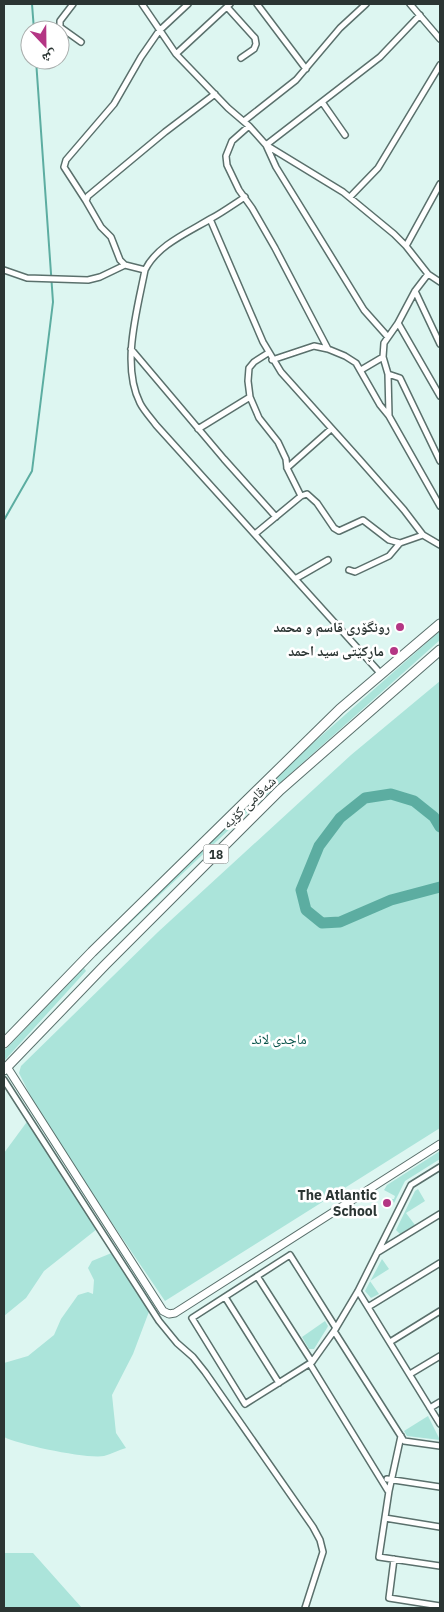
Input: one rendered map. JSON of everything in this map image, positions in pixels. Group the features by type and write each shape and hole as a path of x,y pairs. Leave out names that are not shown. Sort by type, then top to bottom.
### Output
{"highway":[{"name":"شەقامی کۆیە","path":"4,1043 92,952 340,709 440,624"},
{"name":"شەقامی کۆیە","path":"5,1068 280,790 440,650"},
{"path":"92,952 105,965"}],"street":[{"path":"73,4 60,22 60,26 81,42"},
{"path":"142,4 176,54 228,108 250,126 266,145 292,192 364,310 388,337"},
{"path":"145,270 124,265 120,260 111,237 101,227 64,167 66,160 114,104 141,57 159,31 188,4"},
{"path":"256,4 306,69"},
{"path":"244,121 277,97 296,80 340,28 366,4"},
{"path":"410,4 440,39"},
{"path":"176,54 228,5 255,38 256,44 254,49 241,58"},
{"path":"266,145 380,57 420,15"},
{"path":"350,197 378,168 440,65"},
{"path":"86,201 88,196 165,132 215,94"},
{"path":"322,102 345,135"},
{"path":"250,126 232,141 226,156 232,177 275,248 328,349"},
{"path":"266,145 350,197 394,234 428,274 440,282"},
{"path":"406,246 440,184"},
{"path":"245,198 188,232 158,253 149,262 145,270 131,348 131,375 134,386 140,404 148,415 381,674"},
{"path":"210,219 272,360 424,535 440,545"},
{"path":"4,270 27,278 88,280 100,277 124,265"},
{"path":"389,416 388,374 383,357 384,343 398,323 415,291 428,274"},
{"path":"415,291 440,344"},
{"path":"398,323 440,396"},
{"path":"272,360 314,346 345,356 356,364 380,405 389,416 440,506"},
{"path":"131,348 198,429 276,517"},
{"path":"268,353 254,362 249,368 250,397 259,418 278,442 286,459 287,468 301,496"},
{"path":"361,370 383,357"},
{"path":"388,374 400,378 440,461"},
{"path":"198,429 250,397"},
{"path":"287,468 331,430"},
{"path":"255,534 301,496 307,494 317,503 334,528 339,531 363,520 389,540 400,543"},
{"path":"349,570 355,572 378,562 389,556 400,543 424,535"},
{"path":"295,579 328,560"},
{"path":"5,1068 163,1311 169,1314 176,1313 440,1144"},
{"path":"4,1080 159,1321 205,1372 313,1527 324,1552 305,1608"},
{"path":"440,1167 411,1185 358,1291 335,1329 311,1363 245,1404 192,1318 290,1255 335,1329 404,1441 440,1446"},
{"path":"378,1252 440,1214"},
{"path":"368,1307 440,1263"},
{"path":"257,1276 388,1491"},
{"path":"358,1291 440,1424"},
{"path":"225,1297 279,1383"},
{"path":"390,1342 440,1311"},
{"path":"410,1374 440,1356"},
{"path":"430,1408 440,1402"},
{"path":"401,1436 388,1491 379,1557 440,1566"},
{"path":"379,1475 440,1487"},
{"path":"385,1518 440,1527"},
{"path":"394,1559 389,1598 440,1606"}],"green space":[{"path":"440,631 440,640 253,807 110,942 171,874 235,812"},
{"name":"ماجدی لاند","path":"440,681 440,1128 165,1301 44,1123 19,1073 21,1066 158,932 351,755"},
{"path":"84,968 86,971 4,1061 4,1051"},
{"path":"29,1119 97,1229 44,1271 26,1298 4,1316 4,1153"},
{"path":"440,1151 440,1159 405,1181 394,1203 392,1199 395,1196 384,1190 387,1185"},
{"path":"418,1189 425,1201 406,1213 415,1225 400,1234 396,1230 415,1191"},
{"path":"114,1252 150,1309 133,1354 112,1395 116,1433 126,1448 104,1456 83,1455 38,1447 4,1437 4,1363 28,1356 54,1335 61,1319 78,1295 88,1292 93,1294 94,1280 88,1268 92,1261"},
{"path":"382,1259 389,1269 370,1281"},
{"path":"370,1281 379,1294 371,1298 365,1291"},
{"path":"325,1321 328,1326 327,1328 314,1349 309,1349 302,1337"},
{"path":"428,1416 440,1440 407,1436 404,1431"},
{"path":"4,1553 33,1553 82,1608 4,1608"}],"waterway":[{"path":"32,4 33,20"},
{"path":"4,520 32,471 53,302 37,70"},
{"path":"440,827 434,817 414,801 391,794 365,798 340,818 319,846 301,890 306,910 322,923 340,922 391,900 440,887"}],"place":[{"name":"رونگۆری قاسم و محمد","path":"400,627"},
{"name":"ماڕکێتی سید احمد","path":"394,651"},
{"name":"The Atlantic School","path":"387,1203"}]}
